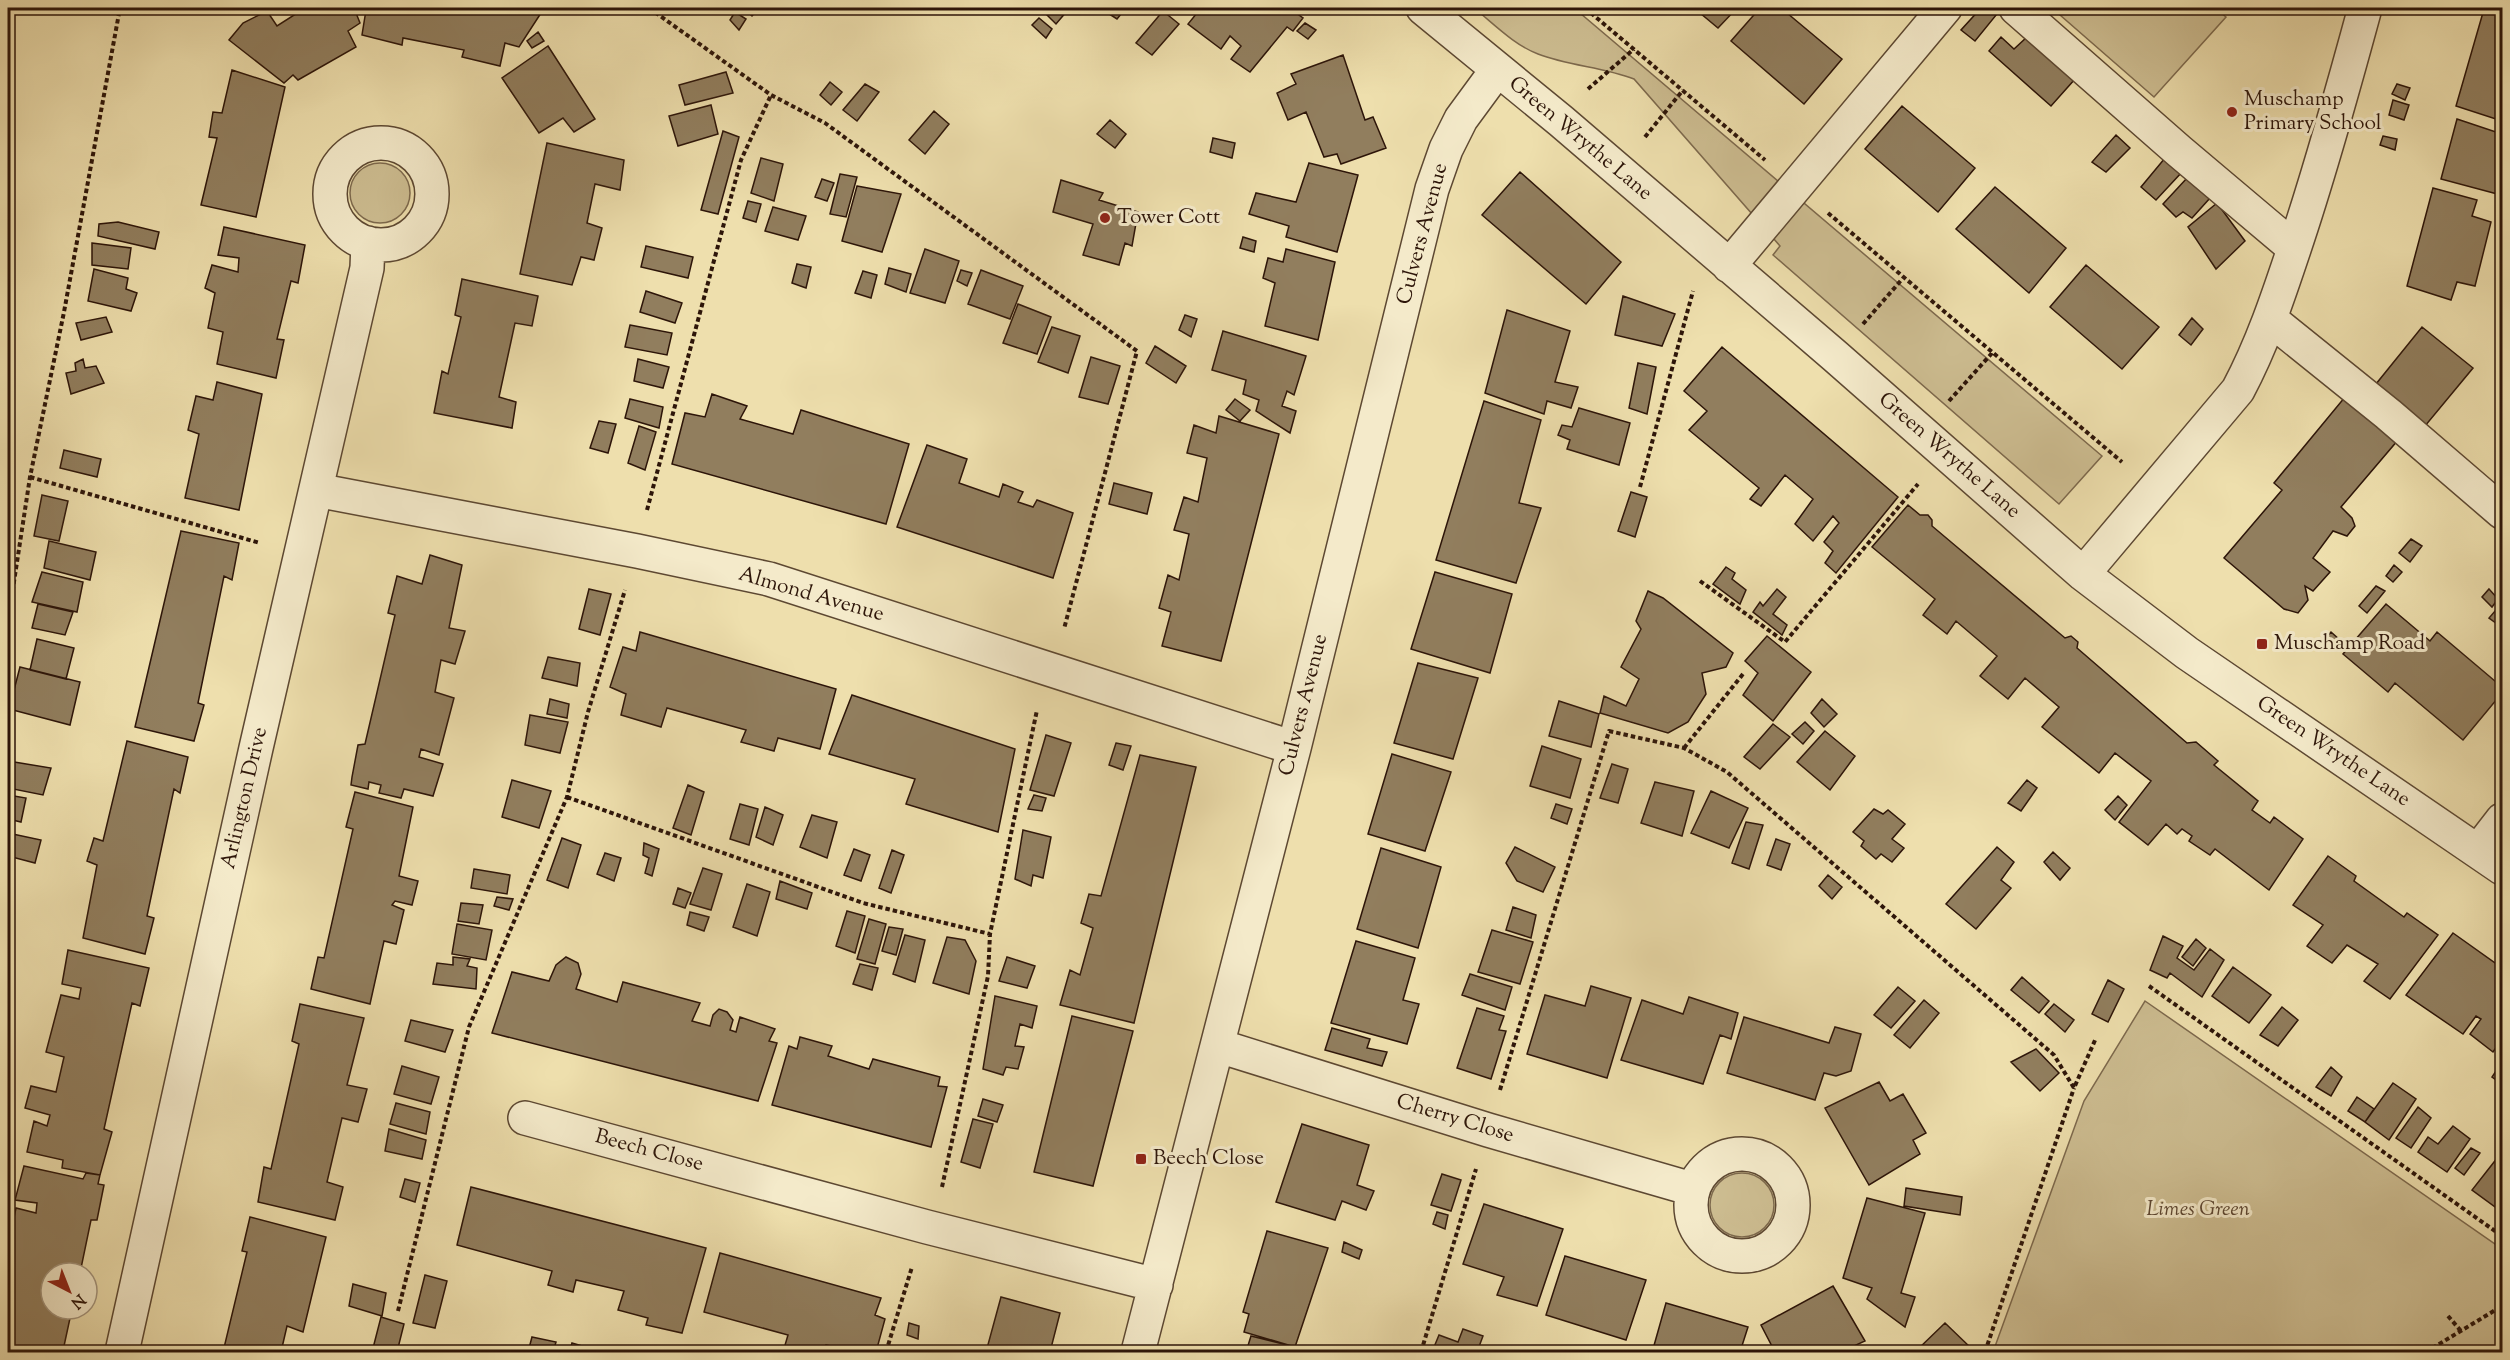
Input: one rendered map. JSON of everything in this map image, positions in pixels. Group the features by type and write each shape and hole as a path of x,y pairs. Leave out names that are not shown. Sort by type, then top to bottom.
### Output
{"street":[{"name":"Green Wrythe Lane","path":"1423,8 1561,121 2084,574 2187,653 2490,860"},
{"path":"1717,256 1796,186 1945,8"},
{"path":"2016,8 2294,248"},
{"path":"2084,574 2238,390 2252,364 2270,320 2319,176 2365,8"},
{"name":"Culvers Avenue","path":"1138,1353 1219,1046 1432,189 1446,149 1461,119 1497,70"},
{"name":"Arlington Drive","path":"122,1353 367,268 368,243"},
{"path":"2270,320 2388,414 2502,512"},
{"name":"Almond Avenue","path":"316,490 637,551 770,579 1294,748"},
{"path":"2490,860 2502,820"},
{"name":"Cherry Close","path":"1219,1046 1488,1130 1692,1189"},
{"name":"Beech Close","path":"525,1118 927,1227 1156,1285"}],"path":[{"path":"8,621 30,477 66,300 120,8"},
{"path":"1585,8 2155,490"},
{"path":"1561,121 1582,95 1634,49"},
{"path":"1617,169 1683,90"},
{"path":"398,1311 469,1027 567,797 588,712 637,551 741,160 771,95"},
{"path":"1640,487 1717,256"},
{"path":"1835,357 1904,277"},
{"path":"1700,581 1785,642 1933,442 1993,352"},
{"path":"30,477 301,555"},
{"path":"1684,748 1743,674"},
{"path":"1421,1353 1609,731 1684,748 1727,772 2054,1055 2074,1088"},
{"path":"567,797 863,903 990,934"},
{"path":"2149,986 2502,1236"},
{"path":"1985,1353 2074,1088 2096,1038"},
{"path":"2426,1353 2502,1306"},
{"path":"2448,1316 2461,1331"},
{"path":"407,1348 424,1353"}],"green space":[{"path":"1474,8 1574,8 2102,456 2059,504 1773,255 1780,246 1634,79 1538,54 1504,34"},
{"path":"2052,8 2215,8 2226,17 2154,97"},
{"path":"380,163 401,172 410,193 401,214 380,223 359,214 350,193 359,172"},
{"name":"Limes Green","path":"2145,1001 2502,1249 2502,1352 1993,1352 2084,1101"},
{"path":"1736,1173 1748,1173 1765,1182 1772,1193 1774,1205 1772,1217 1765,1228 1748,1237 1736,1237 1724,1232 1715,1223 1710,1211 1710,1199 1715,1187 1724,1178"}],"building":[{"path":"305,8 354,8 360,23 348,31 356,47 298,80 293,75 284,83 229,40 243,23 267,11 277,26"},
{"path":"356,8 529,8 541,13 519,47 505,43 500,66 462,57 464,50 403,38 402,45 362,35 366,10"},
{"path":"743,8 759,8 752,16"},
{"path":"1046,8 1063,8 1067,11 1056,24 1043,11"},
{"path":"1105,8 1126,8 1117,19 1103,10"},
{"path":"1138,8 1152,8 1146,14"},
{"path":"1201,8 1278,8 1285,13 1289,8 1303,18 1293,31 1287,27 1250,72 1231,59 1241,46 1230,36 1221,49 1188,24"},
{"path":"1694,8 1737,8 1718,28"},
{"path":"1760,8 1781,8 1842,59 1804,104 1731,41"},
{"path":"1981,8 1989,8 1997,14 1975,41 1961,30"},
{"path":"2484,9 2502,15 2502,121 2456,106"},
{"path":"1163,11 1179,24 1152,55 1136,43"},
{"path":"735,12 746,19 739,30 730,20"},
{"path":"1039,18 1052,29 1046,38 1032,25"},
{"path":"1305,23 1316,30 1308,39 1297,31"},
{"path":"538,32 544,41 532,48 527,41"},
{"path":"2001,37 2014,49 2027,37 2075,79 2051,106 1989,51"},
{"path":"548,46 595,119 574,132 563,118 539,133 502,78"},
{"path":"1343,55 1365,120 1373,117 1386,148 1341,164 1337,154 1324,157 1306,112 1288,120 1277,93 1296,84 1291,74"},
{"path":"232,70 285,87 256,217 201,205 217,138 209,137 213,112 222,113"},
{"path":"726,72 733,93 685,105 679,85"},
{"path":"830,82 842,92 831,105 820,95"},
{"path":"865,84 879,92 857,121 843,110"},
{"path":"2397,84 2410,88 2405,100 2392,94"},
{"path":"2393,100 2409,105 2404,120 2389,115"},
{"path":"711,105 718,134 678,146 669,116"},
{"path":"1902,106 1975,168 1938,212 1865,149"},
{"path":"934,111 949,124 925,154 909,140"},
{"path":"2457,119 2502,134 2501,195 2441,179"},
{"path":"1110,120 1126,134 1115,148 1097,134"},
{"path":"723,131 739,137 718,214 701,210"},
{"path":"2116,135 2130,148 2106,172 2092,162"},
{"path":"2383,136 2397,139 2395,150 2380,145"},
{"path":"1213,138 1235,143 1232,158 1210,152"},
{"path":"547,143 624,160 620,190 595,184 587,223 602,228 594,260 581,257 572,285 520,274"},
{"path":"761,158 783,164 774,201 751,193"},
{"path":"2165,158 2182,172 2156,200 2141,187"},
{"path":"1309,163 1358,175 1337,252 1286,237 1289,226 1249,214 1256,193 1296,202"},
{"path":"1520,172 1621,262 1586,304 1482,215"},
{"path":"840,174 857,177 846,217 830,214"},
{"path":"2187,178 2210,198 2192,218 2183,212 2176,217 2163,204"},
{"path":"822,179 834,183 827,201 815,197"},
{"name":"Tower Cott","path":"1061,180 1103,193 1099,200 1138,212 1132,246 1125,243 1119,265 1083,255 1093,224 1053,212"},
{"path":"857,186 901,194 882,252 842,241"},
{"path":"1995,187 2066,248 2029,293 1956,229"},
{"path":"2433,188 2477,200 2472,216 2491,222 2475,286 2457,282 2451,300 2407,286"},
{"path":"748,201 761,204 756,222 743,218"},
{"path":"2217,203 2245,241 2216,269 2188,227"},
{"path":"773,207 806,216 798,240 765,231"},
{"path":"118,222 159,232 155,249 98,236 99,224"},
{"path":"224,227 305,245 298,283 291,281 277,339 284,340 276,378 217,364 223,332 208,328 215,293 205,288 212,265 238,272 239,258 218,255"},
{"path":"1243,237 1256,241 1254,252 1240,248"},
{"path":"92,243 131,248 128,269 92,265"},
{"path":"646,246 693,257 688,278 641,267"},
{"path":"925,249 959,261 945,303 910,293"},
{"path":"1286,249 1335,262 1318,340 1265,326 1275,283 1263,278 1268,258 1283,262"},
{"path":"797,264 811,267 806,288 792,283"},
{"path":"2086,265 2159,327 2122,369 2050,307"},
{"path":"889,268 911,274 906,292 885,284"},
{"path":"94,269 128,278 126,289 137,293 131,311 88,301"},
{"path":"961,270 972,273 967,286 957,281"},
{"path":"981,270 1023,286 1010,319 968,304"},
{"path":"863,271 877,275 871,298 855,293"},
{"path":"462,279 538,296 532,326 515,323 499,397 516,402 512,428 434,413 442,371 448,374 461,317 455,315"},
{"path":"646,291 682,303 675,323 640,312"},
{"path":"1623,296 1675,314 1662,346 1615,335"},
{"path":"1018,304 1051,317 1037,354 1003,343"},
{"path":"1507,310 1570,331 1555,382 1578,387 1571,408 1547,401 1544,414 1485,393"},
{"path":"1185,315 1197,319 1191,337 1179,330"},
{"path":"106,317 112,332 81,340 76,323"},
{"path":"2192,318 2203,329 2191,345 2179,335"},
{"path":"630,325 672,333 667,355 625,347"},
{"path":"1052,327 1080,336 1068,373 1038,362"},
{"path":"2422,327 2473,368 2425,426 2376,384"},
{"path":"1223,331 1306,356 1294,395 1287,391 1282,406 1296,411 1290,433 1256,411 1259,400 1243,394 1246,380 1212,370"},
{"path":"1155,346 1186,366 1176,383 1146,363"},
{"path":"1722,347 1898,497 1836,573 1825,563 1833,551 1824,542 1839,523 1833,516 1813,541 1795,524 1813,499 1785,475 1761,506 1750,499 1759,488 1689,430 1707,411 1684,391"},
{"path":"1091,357 1120,366 1108,404 1079,397"},
{"path":"83,359 85,368 96,366 104,383 71,394 66,373 76,371 75,363"},
{"path":"638,359 669,367 663,388 634,381"},
{"path":"1638,363 1656,367 1647,414 1629,408"},
{"path":"217,382 262,394 239,510 185,498 199,434 188,430 196,396 213,400"},
{"path":"712,394 747,406 740,419 793,434 801,410 909,444 886,524 672,464 685,413 705,417"},
{"path":"2345,397 2398,440 2341,507 2352,518 2355,526 2347,536 2333,531 2313,558 2330,572 2313,591 2305,586 2308,600 2298,613 2284,609 2224,558 2282,490 2274,483"},
{"path":"630,399 663,407 659,428 625,418"},
{"path":"1235,399 1250,410 1240,421 1226,410"},
{"path":"1484,401 1541,420 1519,503 1541,508 1516,583 1436,560"},
{"path":"1579,408 1630,423 1619,465 1567,449 1570,440 1558,435 1562,425 1572,427"},
{"path":"1219,416 1279,434 1221,661 1162,646 1171,612 1159,608 1168,575 1179,580 1189,534 1174,530 1184,497 1198,502 1207,458 1187,453 1194,425 1216,433"},
{"path":"599,421 616,424 608,453 590,448"},
{"path":"639,426 656,432 645,470 628,463"},
{"path":"927,445 967,459 959,483 999,497 1003,484 1023,492 1018,502 1033,507 1037,500 1073,513 1053,578 897,527"},
{"path":"64,450 101,459 97,477 60,468"},
{"path":"1114,483 1152,493 1147,514 1109,504"},
{"path":"1631,492 1647,497 1635,537 1618,531"},
{"path":"42,495 68,501 59,541 34,536"},
{"path":"1908,505 1920,515 1928,515 1932,520 1932,526 2065,638 2071,636 2078,642 2077,648 2187,743 2196,742 2218,761 2214,765 2258,801 2252,810 2270,823 2274,817 2303,839 2269,890 2215,849 2210,855 2189,841 2192,836 2182,829 2177,834 2166,824 2148,845 2119,822 2151,781 2115,753 2099,773 2042,727 2059,707 2025,678 2008,699 1980,676 1997,656 1956,621 1947,634 1923,615 1935,599 1872,547"},
{"path":"181,531 239,543 232,580 224,576 198,703 204,705 194,741 135,727"},
{"path":"2411,539 2422,546 2410,562 2399,553"},
{"path":"49,541 96,552 90,580 44,568"},
{"path":"430,555 462,565 449,628 465,631 455,664 441,660 435,692 454,698 439,755 421,749 419,757 443,764 433,796 404,789 401,798 379,793 381,785 369,782 368,789 351,785 358,745 365,744 395,615 388,613 397,576 422,584"},
{"path":"2394,565 2402,572 2393,582 2386,576"},
{"path":"1726,567 1735,573 1732,579 1746,590 1740,604 1713,584"},
{"path":"42,572 83,582 77,612 32,602"},
{"path":"1435,572 1512,594 1490,673 1411,649"},
{"path":"2376,586 2385,591 2367,613 2359,606"},
{"path":"589,589 611,594 600,635 579,629"},
{"path":"1777,589 1786,597 1773,614 1787,625 1782,635 1753,612 1760,602 1763,606"},
{"path":"2489,589 2498,599 2492,607 2482,597"},
{"path":"1648,591 1663,598 1733,653 1726,667 1702,673 1706,694 1688,722 1668,733 1600,713 1604,696 1626,706 1639,679 1621,667 1641,629 1636,621"},
{"path":"2502,603 2502,623 2500,626 2489,618"},
{"path":"38,604 73,612 65,635 32,628"},
{"path":"2386,604 2430,641 2437,632 2502,687 2502,693 2463,740 2395,683 2388,692 2343,654"},
{"path":"640,632 836,689 820,749 778,738 774,751 741,742 746,730 667,708 661,727 621,715 626,694 610,687 623,647 636,651"},
{"path":"2331,632 2341,641 2336,650 2325,639"},
{"path":"1767,636 1811,672 1773,721 1743,695 1758,673 1745,661"},
{"path":"37,639 74,648 66,679 30,670"},
{"path":"548,657 580,663 577,686 542,678"},
{"path":"1418,663 1478,678 1453,759 1394,743"},
{"path":"20,667 80,682 70,725 9,709"},
{"path":"852,695 1015,749 998,832 906,804 915,779 829,754"},
{"path":"550,699 569,704 567,718 547,714"},
{"path":"1822,699 1837,714 1824,727 1811,713"},
{"path":"1559,701 1599,714 1591,747 1549,736"},
{"path":"530,715 568,722 560,753 525,745"},
{"path":"1805,722 1814,731 1803,744 1792,734"},
{"path":"1773,724 1790,737 1760,769 1744,757"},
{"path":"1825,731 1855,756 1830,790 1797,762"},
{"path":"1046,735 1071,743 1054,796 1030,790"},
{"path":"127,741 188,757 180,793 174,789 147,916 154,918 145,954 83,938 97,865 87,861 94,838 103,841"},
{"path":"1116,743 1131,746 1123,770 1109,765"},
{"path":"1542,746 1581,759 1570,798 1530,786"},
{"path":"1392,754 1451,772 1425,851 1368,834"},
{"path":"1140,755 1196,767 1134,1023 1060,1005 1070,970 1080,975 1093,928 1081,923 1089,894 1101,896"},
{"path":"8,761 51,768 43,795 8,788"},
{"path":"1612,764 1628,769 1618,803 1600,798"},
{"path":"512,780 551,791 539,828 502,817"},
{"path":"2027,780 2037,788 2021,811 2008,803"},
{"path":"1655,782 1694,791 1682,836 1641,823"},
{"path":"688,785 704,792 691,835 673,828"},
{"path":"1711,791 1748,808 1729,848 1691,833"},
{"path":"355,792 413,807 399,876 418,881 412,905 395,901 392,905 404,910 396,944 384,941 370,1004 311,989 318,957 324,958 353,829 346,827"},
{"path":"8,795 26,798 21,822 8,819"},
{"path":"1034,795 1046,798 1042,811 1028,809"},
{"path":"2118,796 2127,805 2115,820 2105,810"},
{"path":"740,804 758,809 749,845 730,839"},
{"path":"1556,804 1572,809 1567,824 1551,818"},
{"path":"765,807 783,815 773,845 756,837"},
{"path":"1874,809 1883,814 1888,810 1905,824 1892,839 1904,848 1892,862 1881,854 1876,859 1861,846 1864,841 1853,832"},
{"path":"812,815 837,822 827,858 800,847"},
{"path":"1746,822 1763,825 1749,869 1732,863"},
{"path":"1023,830 1051,837 1043,878 1033,875 1031,886 1015,879"},
{"path":"8,833 41,840 35,863 8,856"},
{"path":"562,838 581,845 568,888 547,880"},
{"path":"1776,839 1790,844 1781,870 1767,865"},
{"path":"644,843 659,849 652,876 645,873 649,858 643,855"},
{"path":"1515,847 1555,867 1543,892 1517,881 1506,863"},
{"path":"1997,847 2014,862 2001,880 2011,888 1976,929 1946,904"},
{"path":"1381,848 1441,867 1418,948 1357,929"},
{"path":"854,849 870,855 861,881 844,875"},
{"path":"892,850 904,855 891,893 879,888"},
{"path":"2053,852 2070,868 2060,880 2044,862"},
{"path":"605,853 621,858 614,881 597,874"},
{"path":"2328,856 2356,876 2354,881 2404,917 2407,913 2438,935 2390,999 2364,981 2378,964 2347,945 2332,963 2307,946 2323,925 2293,905"},
{"path":"703,868 722,874 711,910 690,904"},
{"path":"474,869 510,875 507,894 471,888"},
{"path":"1828,875 1842,887 1832,899 1819,886"},
{"path":"780,881 812,893 807,909 776,899"},
{"path":"747,884 770,892 757,936 733,927"},
{"path":"678,888 691,893 685,908 673,904"},
{"path":"497,897 513,899 509,910 494,906"},
{"path":"461,903 483,905 479,924 458,921"},
{"path":"1513,907 1536,915 1531,938 1506,930"},
{"path":"847,911 865,916 855,953 836,946"},
{"path":"690,912 709,917 704,931 687,925"},
{"path":"869,919 886,924 875,964 857,959"},
{"path":"457,924 492,930 486,960 452,954"},
{"path":"889,927 903,929 896,955 882,951"},
{"path":"1492,930 1533,942 1520,984 1478,972"},
{"path":"2453,933 2502,968 2502,1039 2493,1052 2470,1034 2481,1019 2476,1016 2463,1034 2406,995"},
{"path":"905,935 925,940 915,982 893,974"},
{"path":"8,936 12,937 8,965"},
{"path":"2163,936 2183,946 2177,958 2194,970 2210,949 2224,960 2202,997 2170,973 2167,978 2150,970"},
{"path":"947,937 965,940 976,961 969,994 933,983"},
{"path":"2196,939 2206,948 2193,966 2182,957"},
{"path":"1356,941 1415,958 1403,1000 1419,1004 1407,1044 1331,1023"},
{"path":"68,950 149,968 140,1006 132,1003 104,1129 112,1132 100,1175 62,1168 63,1160 27,1152 34,1121 47,1126 50,1115 25,1108 31,1086 56,1092 64,1057 46,1052 61,995 79,999 81,988 62,984"},
{"path":"453,957 470,959 467,966 477,968 476,989 433,984 437,963 453,965"},
{"path":"566,957 578,963 581,974 576,989 617,1002 623,982 700,1003 692,1021 710,1026 713,1015 719,1009 727,1012 733,1020 730,1030 736,1032 740,1017 775,1029 769,1041 777,1043 758,1101 492,1033 512,972 549,981 556,965"},
{"path":"1007,957 1035,966 1027,988 999,981"},
{"path":"860,964 878,968 872,990 853,984"},
{"path":"2233,967 2271,995 2249,1023 2212,996"},
{"path":"1470,974 1512,987 1505,1010 1462,995"},
{"path":"2022,977 2049,1001 2039,1013 2011,990"},
{"path":"2108,980 2124,989 2108,1022 2092,1014"},
{"path":"1591,986 1631,998 1607,1078 1527,1054 1545,995 1585,1006"},
{"path":"1898,987 1915,1001 1891,1028 1874,1015"},
{"path":"995,996 1037,1006 1032,1028 1020,1024 1015,1046 1024,1047 1018,1069 1006,1067 1003,1075 983,1069"},
{"path":"1689,997 1738,1013 1731,1039 1720,1035 1703,1084 1621,1060 1642,1000 1683,1014"},
{"path":"1924,1000 1939,1013 1910,1048 1894,1035"},
{"path":"300,1004 364,1018 347,1085 367,1089 358,1122 342,1118 327,1182 343,1187 335,1220 258,1202 264,1167 271,1169 299,1044 292,1041"},
{"path":"2054,1004 2074,1020 2065,1032 2045,1014"},
{"path":"2282,1007 2298,1020 2278,1046 2260,1035"},
{"path":"1477,1008 1504,1016 1499,1030 1506,1031 1491,1079 1457,1068"},
{"path":"1072,1016 1133,1031 1093,1186 1034,1172"},
{"path":"1744,1017 1829,1043 1835,1027 1861,1034 1851,1071 1836,1076 1824,1073 1815,1100 1727,1073"},
{"path":"411,1020 453,1030 445,1052 405,1041"},
{"path":"1332,1028 1370,1039 1367,1048 1387,1052 1382,1066 1325,1050"},
{"path":"800,1037 832,1046 828,1056 869,1069 873,1059 940,1077 938,1086 947,1087 931,1147 772,1105 789,1046 797,1049"},
{"path":"2036,1049 2059,1073 2040,1091 2011,1062"},
{"path":"2502,1062 2502,1084 2492,1077"},
{"path":"402,1066 439,1077 431,1104 394,1094"},
{"path":"2331,1067 2342,1077 2331,1096 2316,1087"},
{"path":"1879,1082 1890,1101 1903,1094 1926,1133 1913,1140 1920,1154 1869,1185 1825,1108"},
{"path":"2393,1083 2416,1099 2389,1140 2365,1122"},
{"path":"2357,1097 2374,1109 2365,1122 2348,1111"},
{"path":"983,1099 1003,1105 997,1122 978,1116"},
{"path":"396,1103 430,1112 426,1134 390,1124"},
{"path":"2418,1107 2431,1118 2411,1148 2396,1138"},
{"path":"973,1119 993,1124 980,1168 961,1162"},
{"path":"1302,1124 1369,1145 1357,1185 1374,1191 1366,1210 1342,1201 1335,1220 1276,1202"},
{"path":"2453,1126 2470,1139 2447,1172 2418,1152 2428,1137 2438,1144"},
{"path":"389,1129 426,1140 422,1159 385,1151"},
{"path":"2471,1148 2480,1153 2464,1175 2455,1168"},
{"path":"2498,1157 2502,1161 2502,1212 2472,1190"},
{"path":"24,1166 83,1179 86,1173 100,1175 98,1184 104,1185 97,1220 91,1220 82,1261 39,1261 39,1321 69,1321 64,1346 70,1347 69,1352 8,1352 13,1302 8,1300 8,1245 16,1208 36,1213 37,1203 15,1200"},
{"path":"1442,1174 1461,1180 1451,1211 1431,1205"},
{"path":"405,1179 420,1183 415,1202 400,1197"},
{"path":"471,1187 706,1248 682,1333 646,1325 648,1318 618,1310 624,1291 576,1280 573,1292 548,1285 552,1271 457,1245"},
{"path":"1906,1188 1962,1197 1960,1215 1904,1206"},
{"path":"1867,1198 1925,1213 1901,1293 1915,1297 1905,1327 1867,1299 1872,1288 1843,1278"},
{"path":"1484,1204 1563,1229 1537,1306 1497,1295 1504,1277 1463,1264"},
{"path":"1437,1212 1448,1215 1445,1229 1433,1224"},
{"path":"250,1217 326,1237 303,1332 287,1326 281,1352 223,1352 247,1252 242,1251"},
{"path":"1267,1231 1328,1248 1295,1347 1244,1332 1249,1314 1243,1312"},
{"path":"1344,1242 1362,1250 1359,1259 1342,1252"},
{"path":"720,1253 881,1298 875,1315 885,1319 876,1352 858,1352 826,1345 824,1352 783,1352 788,1335 704,1312"},
{"path":"1565,1256 1646,1280 1626,1340 1546,1315"},
{"path":"425,1275 447,1281 435,1328 413,1323"},
{"path":"353,1284 386,1293 382,1316 349,1306"},
{"path":"1833,1286 1865,1341 1841,1352 1775,1352 1761,1325"},
{"path":"1001,1297 1060,1313 1050,1352 986,1352"},
{"path":"1666,1303 1748,1327 1740,1352 1640,1352 1641,1346 1653,1349"},
{"path":"381,1317 404,1324 397,1352 372,1352"},
{"path":"909,1323 919,1326 918,1339 907,1335"},
{"path":"1945,1323 1972,1349 1969,1352 1916,1351"},
{"path":"1463,1329 1483,1336 1477,1352 1432,1352 1439,1335 1458,1342"},
{"path":"1251,1336 1295,1347 1302,1352 1246,1352"},
{"path":"532,1337 556,1342 553,1352 528,1352"},
{"path":"572,1343 589,1348 588,1352 569,1352"}],"place":[{"name":"Muschamp Primary School","path":"2232,112"},
{"name":"Tower Cott","path":"1105,218"},
{"name":"Muschamp Road","path":"2262,644"},
{"name":"Beech Close","path":"1141,1159"}]}
